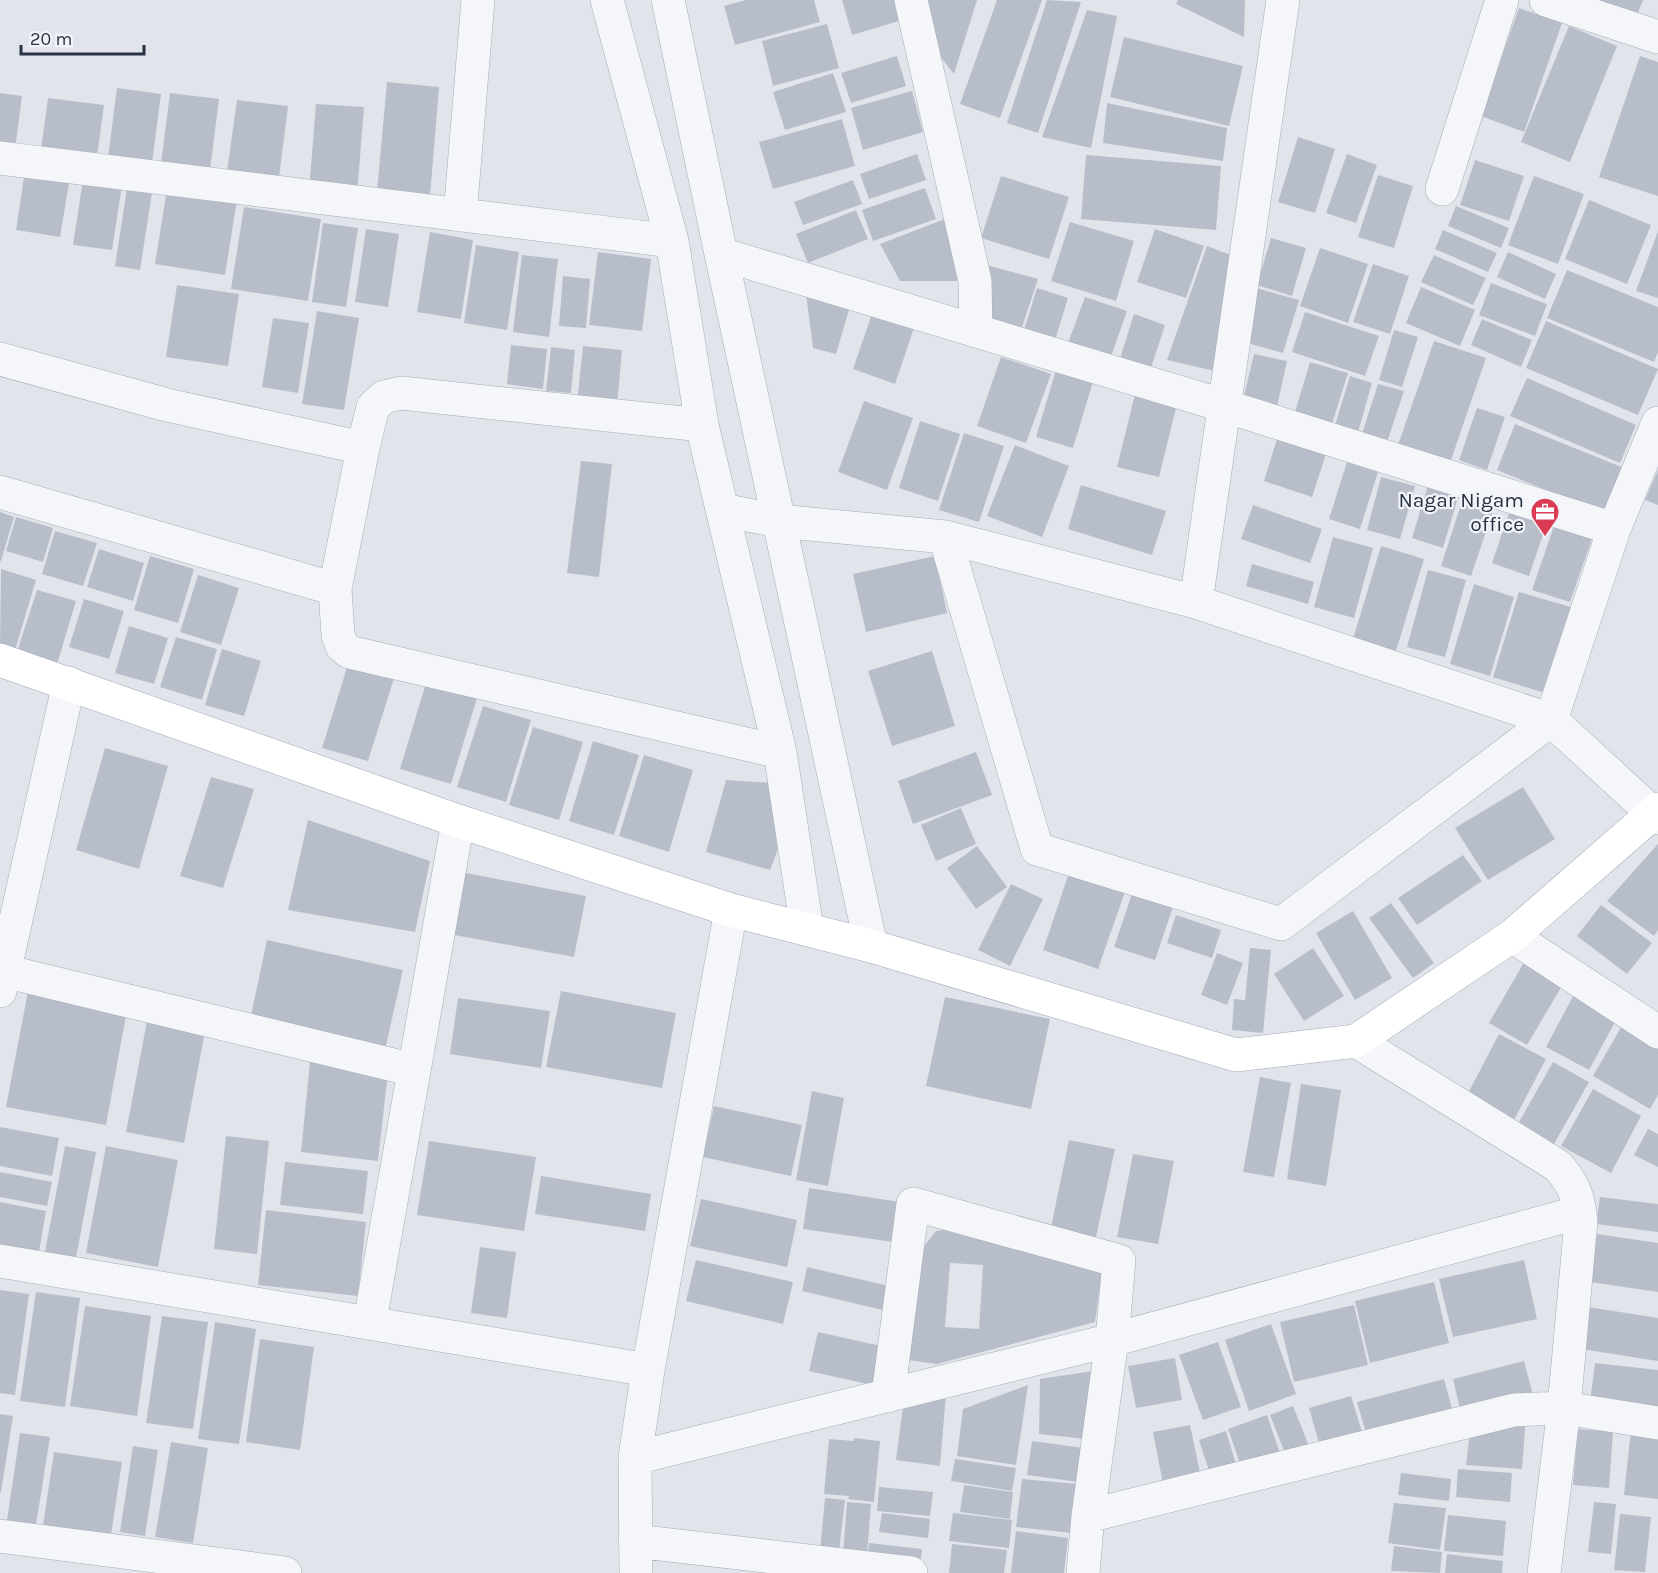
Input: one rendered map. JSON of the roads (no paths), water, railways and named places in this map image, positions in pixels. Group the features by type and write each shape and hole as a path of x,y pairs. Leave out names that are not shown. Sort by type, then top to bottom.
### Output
{"main road":[{"path":"0,660 458,821 731,910 871,946 1236,1055 1356,1041 1512,936 1656,814"}],"street":[{"path":"460,215 479,0"},
{"path":"607,0 672,241 702,425 780,752 807,928"},
{"path":"669,0 721,254 871,946"},
{"path":"911,0 975,281 976,331"},
{"path":"1196,602 1283,0"},
{"path":"1442,189 1502,0"},
{"path":"1546,0 1658,37"},
{"path":"0,158 672,241"},
{"path":"721,254 1224,406 1614,529"},
{"path":"0,359 167,405 363,448"},
{"path":"702,425 401,393 384,397 373,407 335,589 338,635 342,646 349,652 780,752"},
{"path":"945,537 1037,849 1281,924 1551,720 1614,529 1658,423"},
{"path":"0,492 335,589"},
{"path":"722,510 779,521 945,537 1196,602 1551,720 1656,814"},
{"path":"69,683 1,978 414,1070"},
{"path":"370,1322 458,821"},
{"path":"731,910 648,1370 635,1458 635,1557 911,1573"},
{"path":"1512,936 1658,1032"},
{"path":"1356,1041 1558,1166 1573,1184 1580,1205 1581,1221 1564,1408 1544,1573"},
{"path":"888,1395 913,1204 1119,1262 1113,1340 1088,1516 1083,1573"},
{"path":"635,1458 1113,1340 1580,1212"},
{"path":"0,1261 648,1370"},
{"path":"1088,1516 1514,1410 1564,1408 1658,1423"},
{"path":"0,1536 235,1570 285,1573"}],"place":[{"name":"Nagar Nigam office","path":"1545,538"}]}
